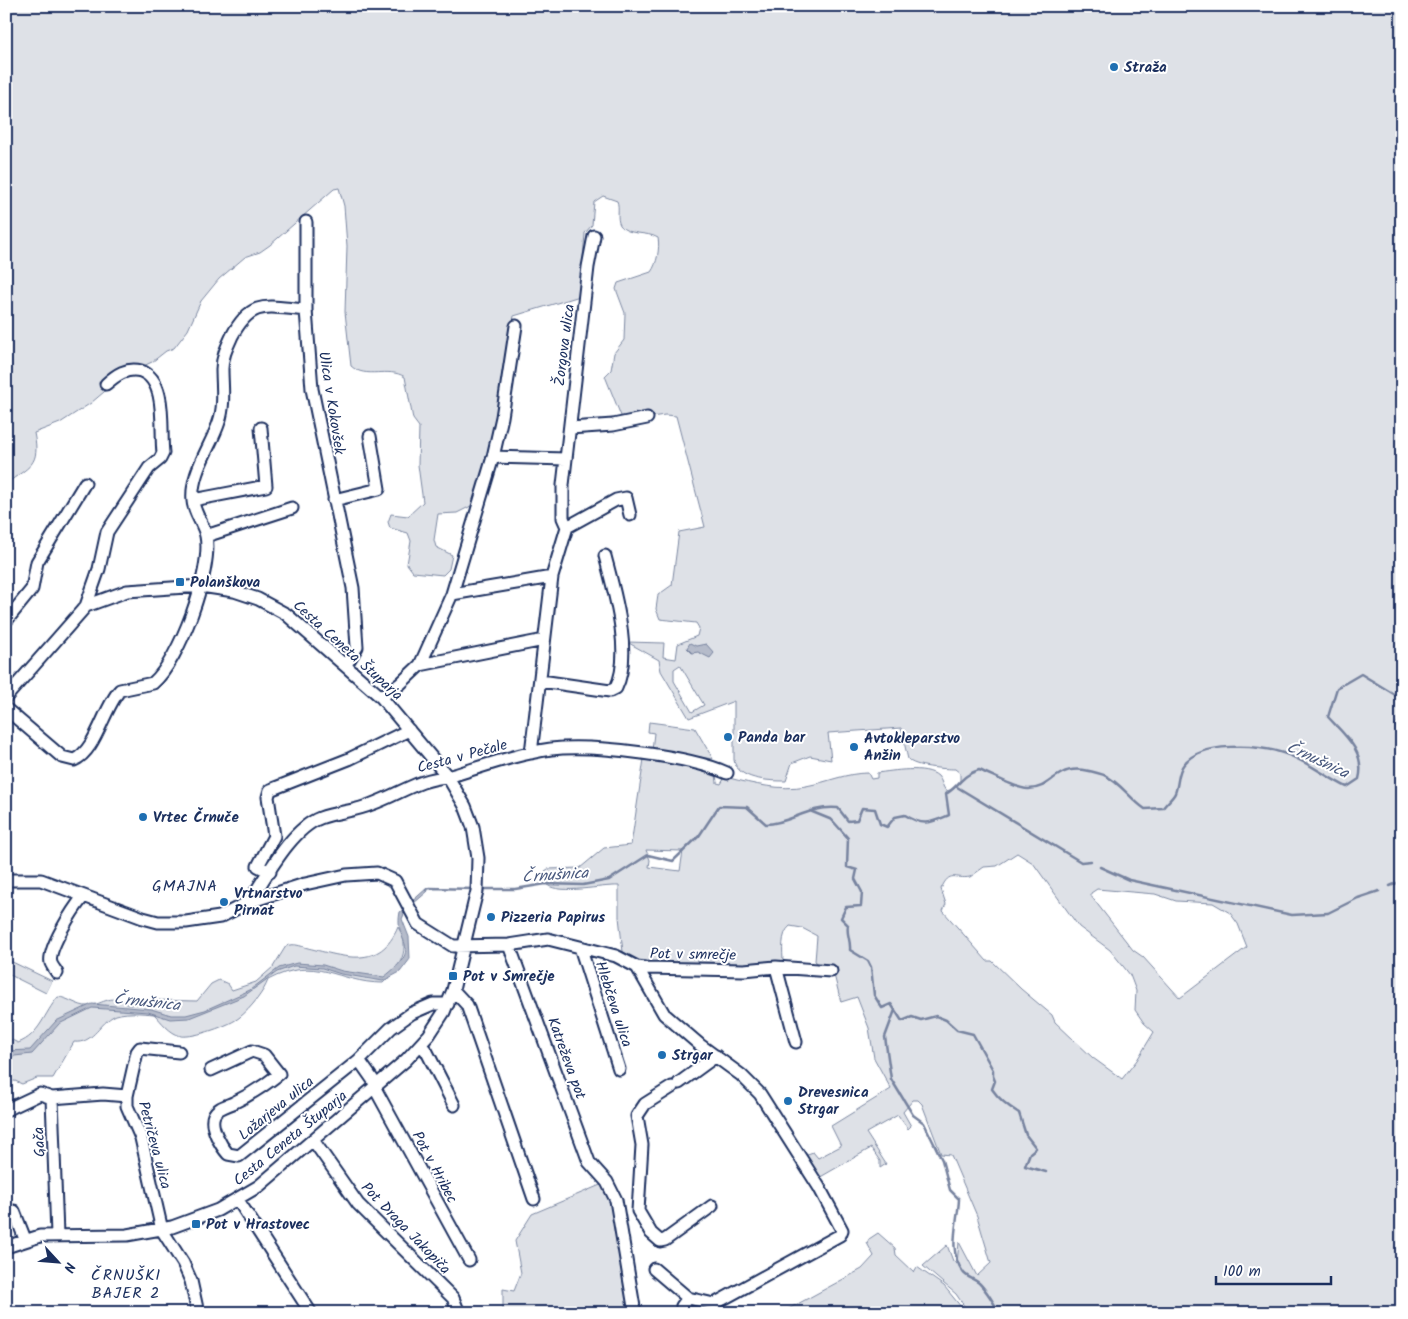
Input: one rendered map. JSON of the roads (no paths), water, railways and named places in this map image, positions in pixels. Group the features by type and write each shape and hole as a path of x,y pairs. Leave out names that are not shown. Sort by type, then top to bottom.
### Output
{"street":[{"name":"Ulica v Kokovšek","path":"306,222 306,310 312,389 353,588 356,613 357,647 346,665"},
{"name":"Žorgova ulica","path":"531,753 552,577 567,527 564,518 563,485 588,267 594,236"},
{"path":"6,709 62,757 68,760 80,758 84,754 111,701 120,690 153,683 158,679 196,608 201,586 206,556 206,536 193,500 202,459 220,420 223,392 222,367 225,350 240,321 258,308 306,310"},
{"path":"381,696 400,684 420,665 452,594 493,457 504,408 516,326"},
{"path":"86,606 99,568 108,532 149,468 160,459 163,453 160,405 154,380 143,372 131,370 117,374 106,384"},
{"path":"570,428 612,425 647,418"},
{"path":"193,500 266,486 261,428"},
{"path":"334,500 379,488 370,436"},
{"path":"493,457 566,459"},
{"path":"6,621 32,589 37,562 85,483"},
{"path":"567,527 616,500 626,498 630,515"},
{"path":"206,536 292,508"},
{"path":"541,681 610,691 618,684 622,636 605,556"},
{"path":"452,594 552,577"},
{"name":"Cesta Ceneta Štuparja","path":"6,696 86,606 127,591 201,586 234,591 277,608 296,622 381,696 448,777 465,806 473,827 478,858 478,888 453,990 448,1004 421,1045 259,1186 238,1200 195,1220 162,1230 127,1235 57,1235 26,1239 6,1247"},
{"path":"420,665 544,640"},
{"path":"270,872 258,866 274,836 268,797 270,790 349,759 409,730"},
{"name":"Cesta v Pečale","path":"248,902 305,826 319,818 372,804 409,786 436,778 448,777 531,753 570,748 604,750 694,762 727,773"},
{"name":"Pot v smrečje","path":"248,902 305,884 346,875 377,873 395,881 407,907 422,928 446,943 465,947 510,945 548,939 616,956 636,967 744,970 776,967 831,971"},
{"path":"6,880 41,880 116,910 158,922 186,922 220,917 248,902"},
{"path":"57,973 51,963 52,951 83,897"},
{"name":"Katreževa pot","path":"510,945 589,1162 611,1189 618,1207 624,1260 632,1294 634,1313"},
{"name":"Hlebčeva ulica","path":"580,947 619,1069"},
{"path":"636,967 664,1014 741,1075 760,1094 819,1187 842,1230 840,1235 718,1303 710,1304 688,1298 654,1269"},
{"path":"776,967 796,1042"},
{"path":"453,990 466,1005 501,1100 534,1200"},
{"path":"359,1060 391,1028 412,1013 433,1004 448,1004"},
{"path":"421,1045 427,1052 454,1105"},
{"name":"Petričeva ulica","path":"162,1230 141,1138 127,1106 127,1096 137,1052 140,1048 179,1052"},
{"name":"Ložarjeva ulica","path":"211,1070 252,1051 264,1055 279,1074 251,1094 219,1108 214,1114 213,1121 221,1146 234,1157 248,1150 359,1060"},
{"path":"712,1206 665,1240 660,1241 651,1232 638,1212 642,1145 637,1116 645,1104 676,1085 716,1056"},
{"name":"Pot v Hribec","path":"359,1060 469,1260"},
{"path":"6,1110 40,1094 52,1098 103,1094 127,1096"},
{"name":"Gača","path":"52,1098 57,1235"},
{"name":"Pot Draga Jakopiča","path":"313,1140 358,1204 453,1298 459,1313"},
{"path":"238,1200 311,1313"},
{"path":"14,1211 26,1239"},
{"path":"162,1230 183,1263 191,1281 198,1313"},
{"path":"685,1313 682,1306 688,1298"}],"water":[{"path":"690,643 696,646 706,644 714,653 710,658 698,652 692,653 687,648"},
{"name":"Črnušnica","path":"427,888 428,891 406,910 402,919 409,937 410,959 400,972 383,981 341,974 322,968 294,966 277,972 244,996 189,1018 170,1019 148,1012 92,1008 59,1024 32,1054 6,1057 6,1051 30,1050 56,1021 92,1004 151,1009 171,1015 186,1015 205,1010 250,990 279,968 297,963 323,965 342,971 384,977 403,958 406,951 400,932 400,912"}],"waterway":[{"name":"Črnušnica","path":"480,889 515,889 546,884 583,885 609,880 648,855 673,861 699,836 719,806 747,807 766,824 783,821 818,809 828,808 838,808 848,821 857,820 862,808 875,809 880,824 887,827 895,817 905,815 917,821 932,822 949,815 946,794 965,777 979,770 1024,789 1034,789 1043,786 1067,771 1088,771 1110,778 1145,809 1163,808 1175,793 1182,767 1192,757 1203,751 1216,748 1245,747 1272,750 1291,756 1347,787 1359,779 1360,760 1347,737 1328,717 1337,688 1361,674 1402,699"},
{"path":"957,787 1081,862 1091,861"},
{"path":"810,811 832,820 848,838 847,867 857,870 855,879 862,892 861,906 846,907 841,918 848,925 850,950 868,961 871,967 874,995 882,1008 891,1004 902,1021 912,1017 921,1020 936,1016 946,1020 957,1030 973,1034 993,1070 995,1081 992,1089 997,1096 1019,1113 1026,1135 1036,1148 1030,1153 1025,1166 1046,1172"},
{"path":"1100,867 1129,880 1292,915 1328,913 1358,898 1379,891"},
{"path":"1390,886 1402,881"},
{"name":"Črnušnica","path":"426,890 429,888 475,889"},
{"path":"895,1010 885,1037 891,1079 913,1115 924,1123 942,1160 950,1190 959,1199 954,1245 958,1263 964,1274 982,1286 999,1313"}],"place":[{"name":"Straža","path":"1114,67"},
{"name":"Polanškova","path":"180,582"},
{"name":"Panda bar","path":"728,737"},
{"name":"Avtokleparstvo Anžin","path":"854,747"},
{"name":"Vrtec Črnuče","path":"143,817"},
{"name":"Vrtnarstvo Pirnat","path":"224,902"},
{"name":"Pizzeria Papirus","path":"491,917"},
{"name":"Pot v Smrečje","path":"453,976"},
{"name":"Strgar","path":"662,1055"},
{"name":"Drevesnica Strgar","path":"788,1101"},
{"name":"Pot v Hrastovec","path":"196,1224"}],"district":[{"name":"GMAJNA","path":"185,885"},
{"name":"ČRNUŠKI BAJER 2","path":"126,1283"}]}
